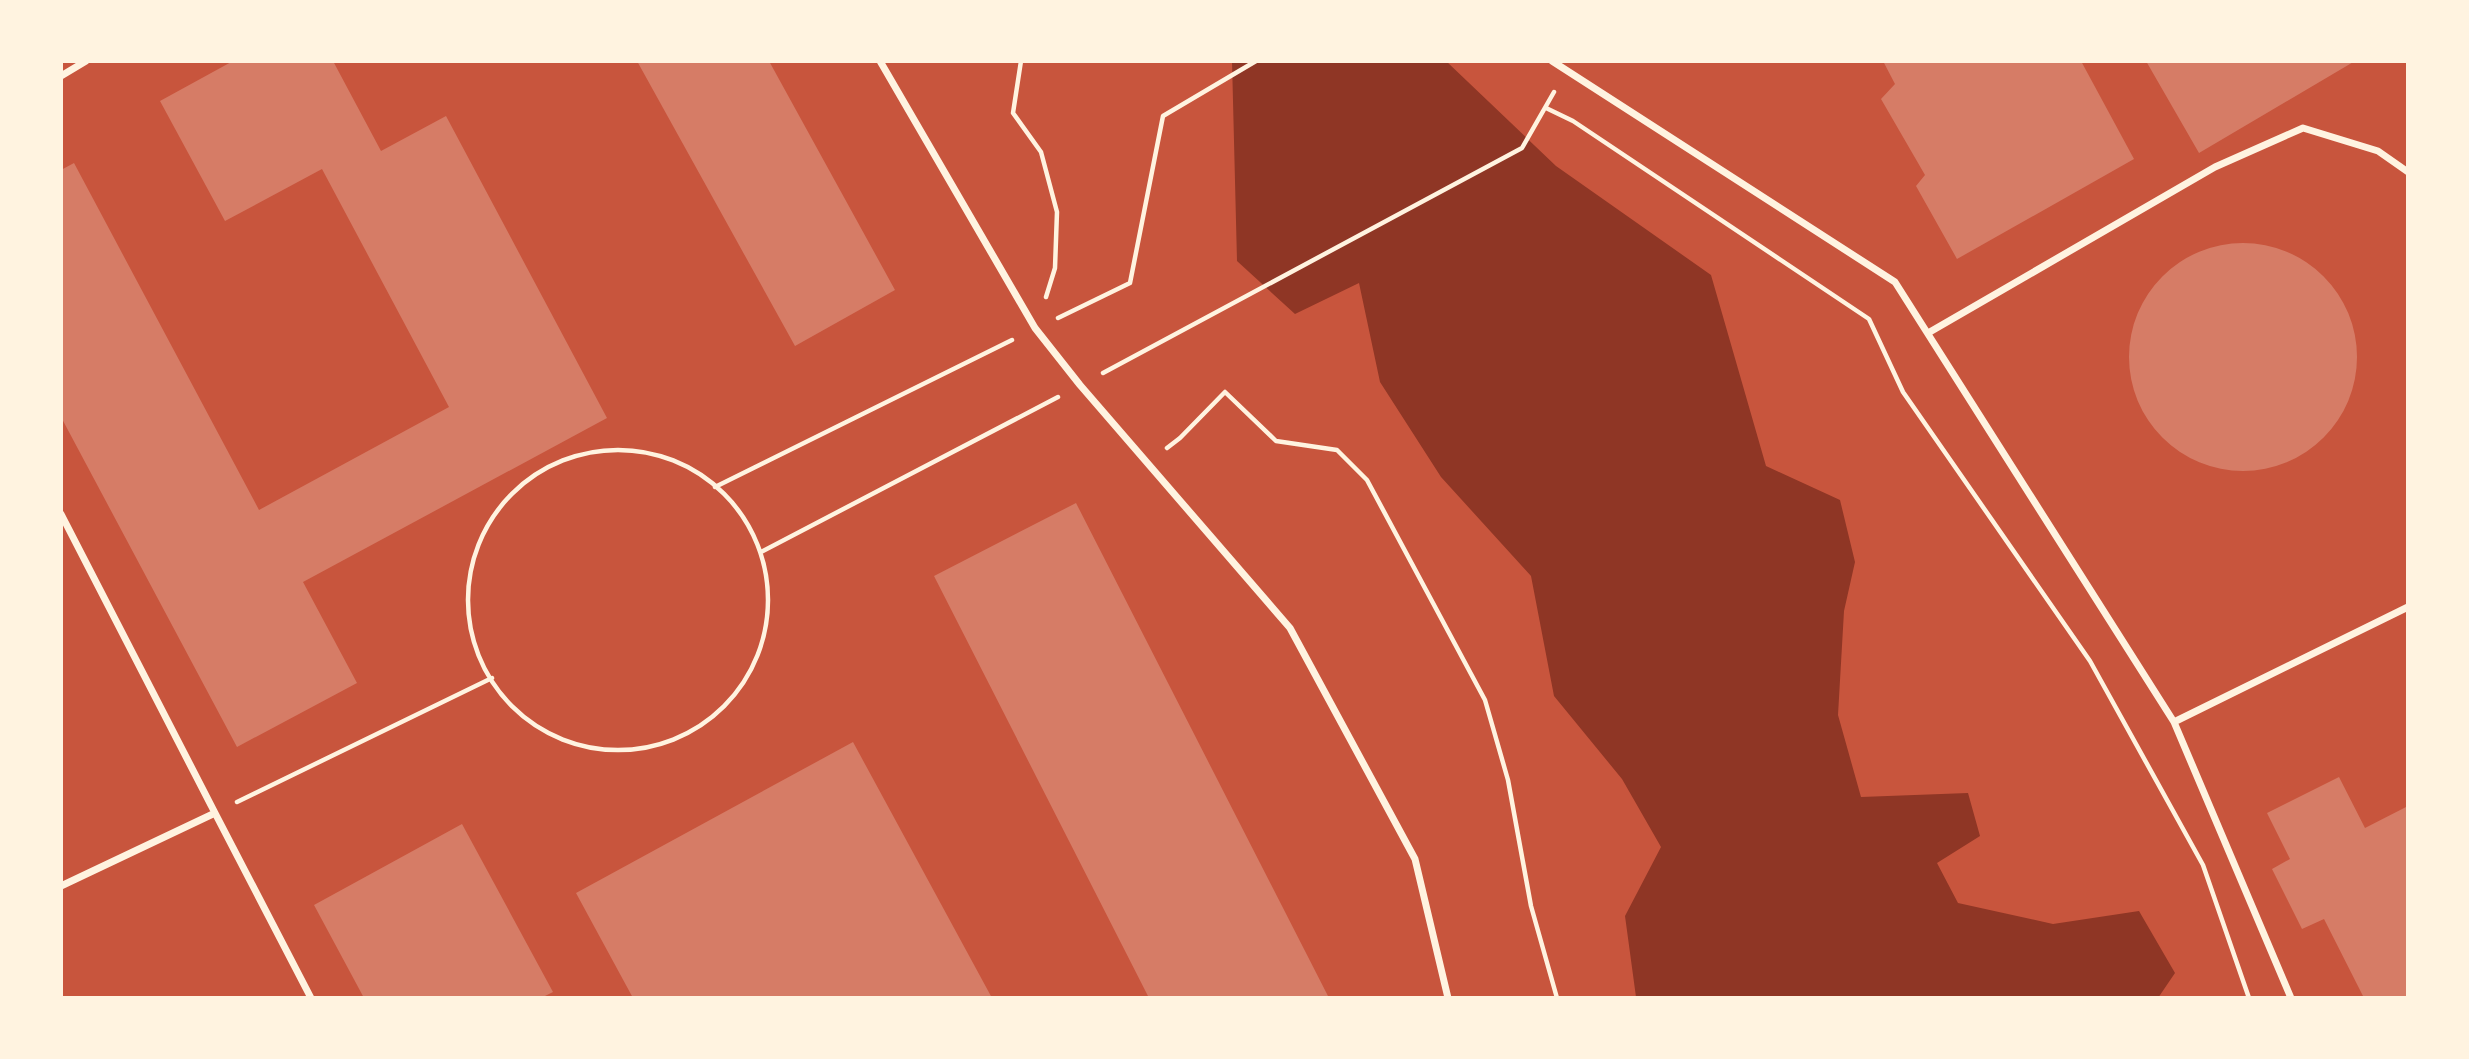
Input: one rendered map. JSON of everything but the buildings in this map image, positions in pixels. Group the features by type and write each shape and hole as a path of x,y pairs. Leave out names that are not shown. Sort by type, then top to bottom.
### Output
{"street":[{"path":"61,76 86,61"},
{"path":"880,61 1035,328 1080,386 1290,628 1415,859 1448,998"},
{"path":"1552,61 1895,282 2174,722 2291,998"},
{"path":"1928,333 2215,167 2303,128 2378,151 2408,172"},
{"path":"61,514 311,998"},
{"path":"2174,722 2408,607"},
{"path":"61,886 215,813"}],"path":[{"path":"1021,61 1013,113 1041,152 1057,212 1055,268 1035,328"},
{"path":"715,487 1130,283 1163,116 1256,61"},
{"path":"761,552 1080,386 1522,148 1565,70"},
{"path":"1546,108 1573,121 1869,319 1903,392 2091,662 2203,865 2249,998"},
{"path":"1146,463 1180,438 1225,393 1276,441 1337,450 1367,480 1485,700 1508,780 1531,906 1558,998"},
{"path":"607,448 655,453 699,472 737,507 761,552 769,603 759,653 733,698 694,730 646,748 595,750 547,733 506,701 481,661 469,614 471,566 490,522 520,484 561,459 607,448"},
{"path":"215,813 492,678"}],"shaded area":[{"path":"1232,61 1446,61 1556,166 1711,275 1766,466 1840,500 1855,562 1844,611 1838,715 1861,797 1968,793 1980,836 1937,863 1958,903 2053,924 2139,911 2175,973 2158,998 1636,997 1625,916 1661,847 1622,779 1554,696 1531,576 1441,477 1380,382 1359,283 1295,314 1237,261"}]}
